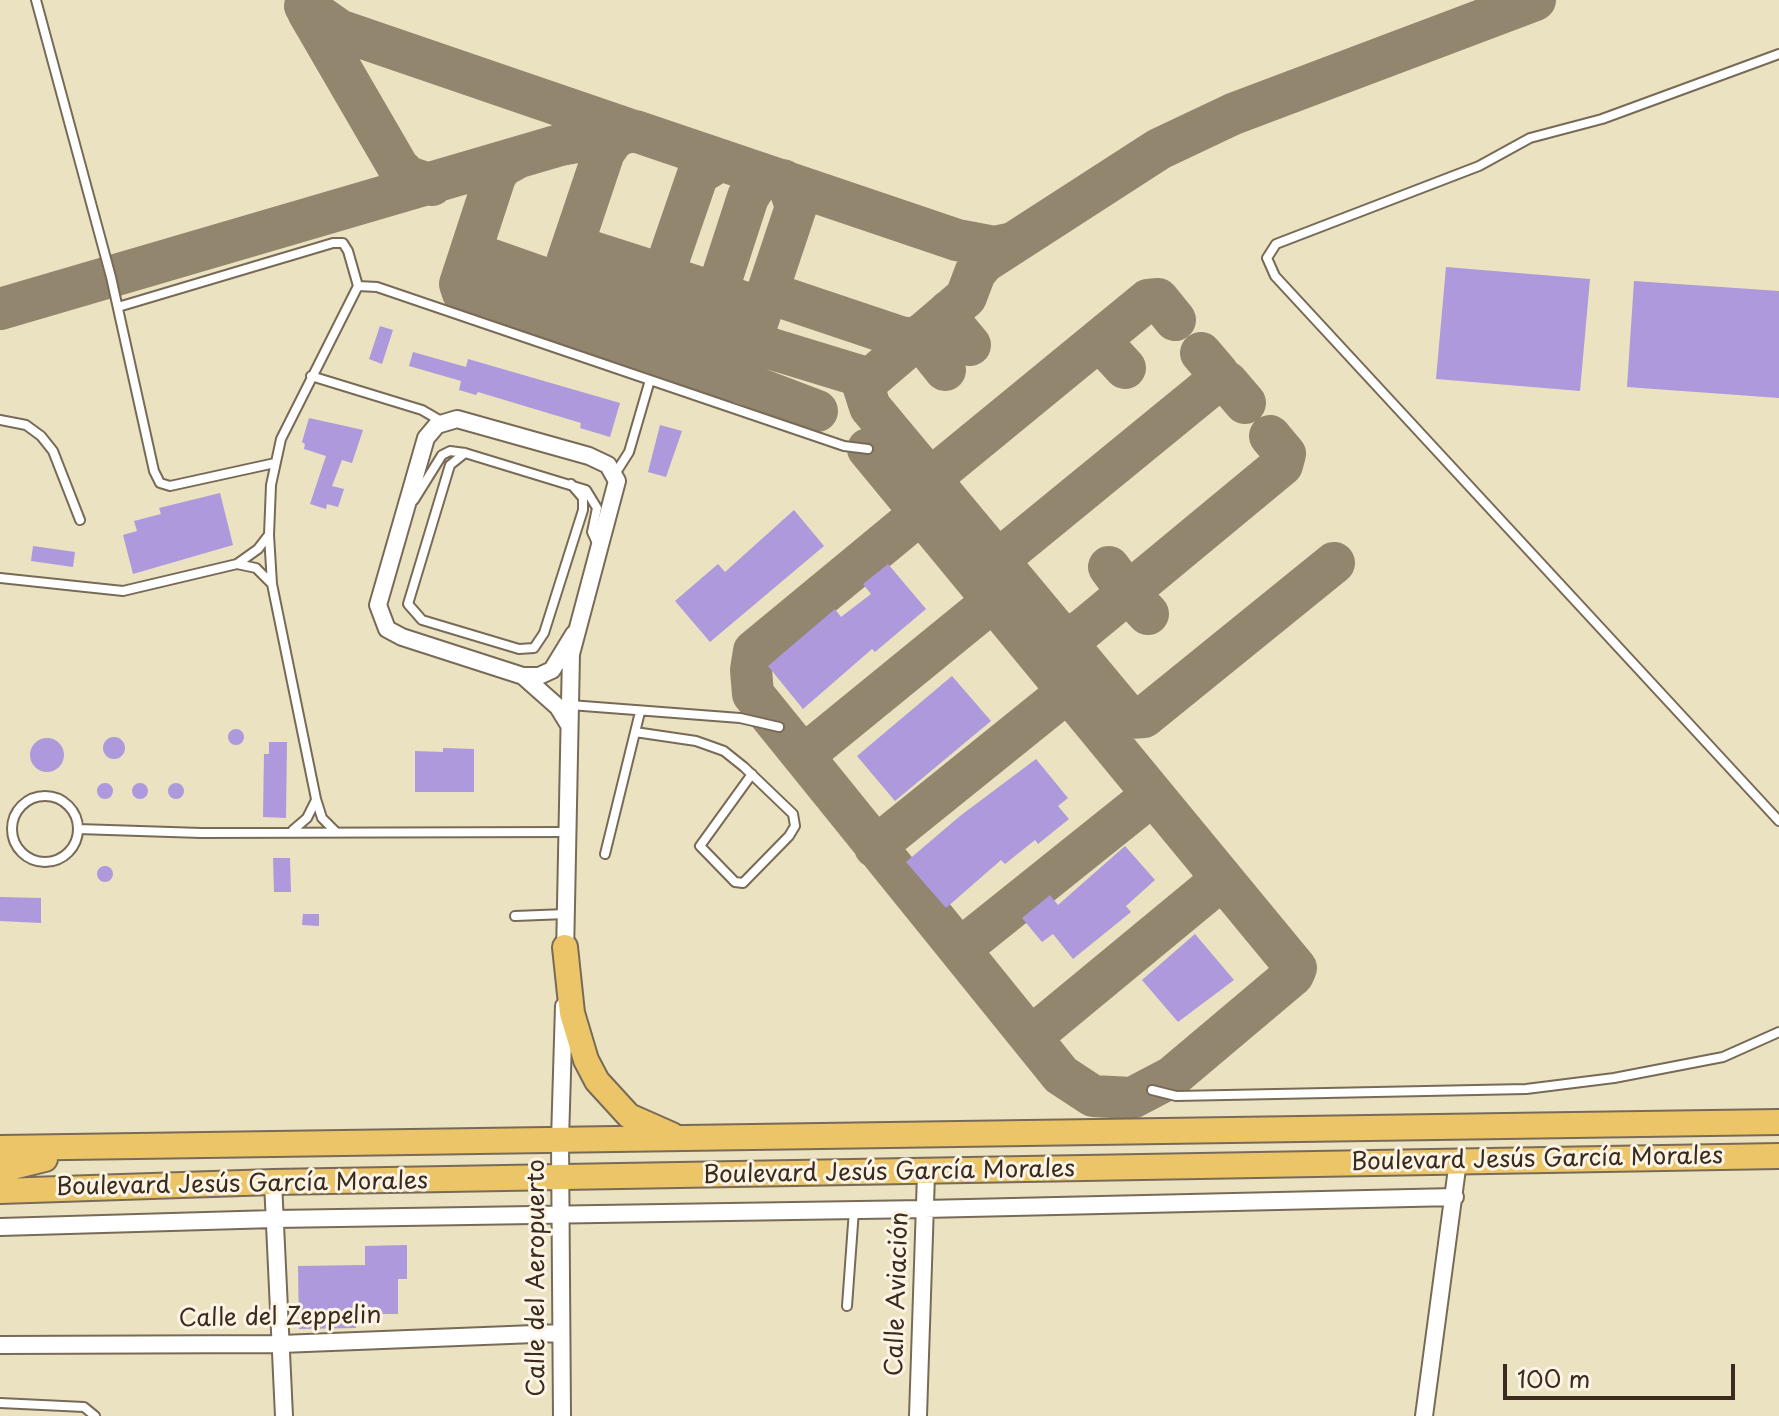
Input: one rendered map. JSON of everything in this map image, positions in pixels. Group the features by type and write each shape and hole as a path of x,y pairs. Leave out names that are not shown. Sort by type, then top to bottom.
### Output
{"main road":[{"path":"565,947 572,1013 579,1040 597,1081 614,1103 646,1126 702,1140"},
{"name":"Boulevard Jesús García Morales","path":"1,1153 16,1164 114,1148 1779,1122"},
{"path":"1632,1158 1629,1146 1633,1123"},
{"path":"1550,1160 1551,1124"},
{"path":"926,1174 929,1156 935,1152 1013,1135"},
{"name":"Boulevard Jesús García Morales","path":"0,1191 273,1182 926,1174 1779,1156"}],"street":[{"path":"523,676 564,706 574,634 617,489 615,474 608,465 589,456 465,421 442,422 426,438 378,605 387,629 402,637 523,676 539,676 552,670 574,634"},
{"name":"Calle del Aeropuerto","path":"562,1416 560,1140 569,727 564,706"},
{"path":"1424,1416 1458,1161"},
{"name":"Calle Aviación","path":"918,1416 926,1174"},
{"path":"273,1182 284,1416"},
{"path":"0,1227 560,1213 924,1209 1455,1197"},
{"name":"Calle del Zeppelin","path":"0,1345 281,1344 560,1333"}],"lane":[{"path":"36,0 118,307 154,471 160,483 170,486 189,483 275,463"},
{"path":"1779,54 1602,119 1530,138 1479,166 1286,240 1269,251 1267,258 1275,276 1779,821"},
{"path":"118,307 338,242 348,251 358,286 285,429 275,463 269,535 272,584 316,799 322,818 335,831"},
{"path":"358,286 377,287 844,446 868,449"},
{"path":"311,376 422,410 442,422"},
{"path":"615,474 629,452 650,380"},
{"path":"0,420 26,425 41,436 53,451 80,520"},
{"path":"404,514 442,455 453,451 465,453 586,490 594,501 592,532 599,548"},
{"path":"465,453 450,465 408,604 422,620 519,649 534,648 544,633 583,510 583,498 571,484"},
{"path":"0,578 123,591 237,564 258,549 269,535"},
{"path":"237,564 256,568 272,584"},
{"path":"564,706 740,718 779,727"},
{"path":"605,854 640,712"},
{"path":"635,732 711,745 724,751 752,774 793,814 795,826 779,850 749,879 735,882 700,846 752,774"},
{"path":"41,797 62,801 70,809 78,829 76,839 64,856 43,862 24,855 12,837 12,826 21,806 41,797"},
{"path":"292,830 307,818 316,799"},
{"path":"78,829 201,833 292,830 567,832"},
{"path":"515,916 566,914"},
{"path":"1152,1090 1176,1096 1526,1089 1614,1078 1723,1057 1779,1032"},
{"path":"847,1306 854,1210"},
{"path":"0,1403 84,1407 95,1416"}],"building":[{"path":"1446,267 1590,279 1580,391 1436,379"},
{"path":"1634,281 1779,291 1779,398 1627,387"},
{"path":"380,326 393,330 382,364 369,359"},
{"path":"413,352 466,367 468,359 620,403 610,437 580,428 581,423 478,392 476,395 459,390 461,381 409,366"},
{"path":"309,418 363,430 352,463 342,460 332,486 344,489 338,507 327,504 326,509 310,504 326,456 304,449 302,442"},
{"path":"660,425 682,431 666,477 648,472"},
{"path":"220,493 233,545 133,574 123,535 137,531 134,521 161,514 159,508"},
{"path":"794,510 824,546 710,642 675,601 718,564 725,572"},
{"path":"33,546 75,552 73,567 31,561"},
{"path":"888,564 926,609 875,652 872,649 803,709 768,666 835,609 841,617 871,594 863,584"},
{"path":"952,676 991,721 895,801 857,756"},
{"path":"236,729 242,731 242,743 236,745 230,743 228,737 230,731"},
{"path":"114,737 122,740 125,748 122,756 114,759 106,756 103,748 106,740"},
{"path":"47,738 59,743 64,755 59,767 47,772 35,767 30,755 35,743"},
{"path":"269,742 287,742 286,818 263,817 264,754 269,754"},
{"path":"443,748 474,749 474,792 415,792 415,751 443,752"},
{"path":"1036,759 1068,798 1058,806 1069,819 1038,844 1035,840 1005,864 1001,860 946,908 906,862 960,816"},
{"path":"105,783 111,785 111,797 105,799 99,797 97,791 99,785"},
{"path":"140,783 146,785 146,797 140,799 134,797 132,791 134,785"},
{"path":"176,783 182,785 182,797 176,799 170,797 168,791 170,785"},
{"path":"1125,846 1155,880 1126,906 1131,912 1073,959 1053,934 1042,942 1022,918 1050,895 1058,905"},
{"path":"273,858 290,858 291,892 274,892"},
{"path":"105,866 111,868 111,880 105,882 99,880 97,874 99,868"},
{"path":"0,897 41,898 41,923 0,921"},
{"path":"303,914 319,914 319,926 302,925"},
{"path":"1195,934 1234,980 1178,1022 1142,980"},
{"path":"407,1245 407,1279 398,1279 398,1314 356,1314 356,1328 299,1329 298,1266 365,1265 365,1246"}],"taxiway":[{"path":"1334,563 1144,717 1129,718 870,407 863,385 966,297 975,273 984,262 1159,149 1233,114 1535,0"},
{"path":"305,6 339,30 631,130"},
{"path":"308,12 398,167 408,177 432,185"},
{"path":"0,309 560,145 635,131 957,240 994,247 1013,243"},
{"path":"566,265 604,152 613,139 625,132"},
{"path":"519,157 501,167 495,177 460,284 463,293 542,318 549,316 558,324 625,346 639,346 645,353 730,382 738,381 817,411"},
{"path":"656,296 698,174 721,160"},
{"path":"723,274 748,197 759,180 771,177"},
{"path":"742,368 796,207 790,189 783,180"},
{"path":"576,238 580,248 652,271 665,269 673,279 755,306 764,303"},
{"path":"473,245 474,253 481,256 552,281 562,278"},
{"path":"562,276 567,286 638,310 646,310 653,305 656,315 743,344 752,340"},
{"path":"769,290 772,294 900,337 922,341"},
{"path":"939,491 937,481 942,469 1148,300 1158,299 1175,320"},
{"path":"949,311 949,320 970,345"},
{"path":"922,334 922,341 945,370"},
{"path":"753,335 759,345 867,378"},
{"path":"1103,344 1125,368"},
{"path":"1006,571 1004,560 1009,551 1218,380 1218,373 1201,353"},
{"path":"1218,380 1227,382 1245,403"},
{"path":"1056,632 1071,637 1084,629 1282,465 1285,454 1270,436"},
{"path":"868,449 1296,968 1293,975 1172,1077 1132,1098 1093,1096 1061,1075 753,694 751,670 754,651 921,513"},
{"path":"1109,567 1123,586 1123,596 1132,597 1148,614"},
{"path":"803,756 993,601"},
{"path":"875,847 1066,693"},
{"path":"960,949 1151,796"},
{"path":"1031,1037 1221,880"}]}
